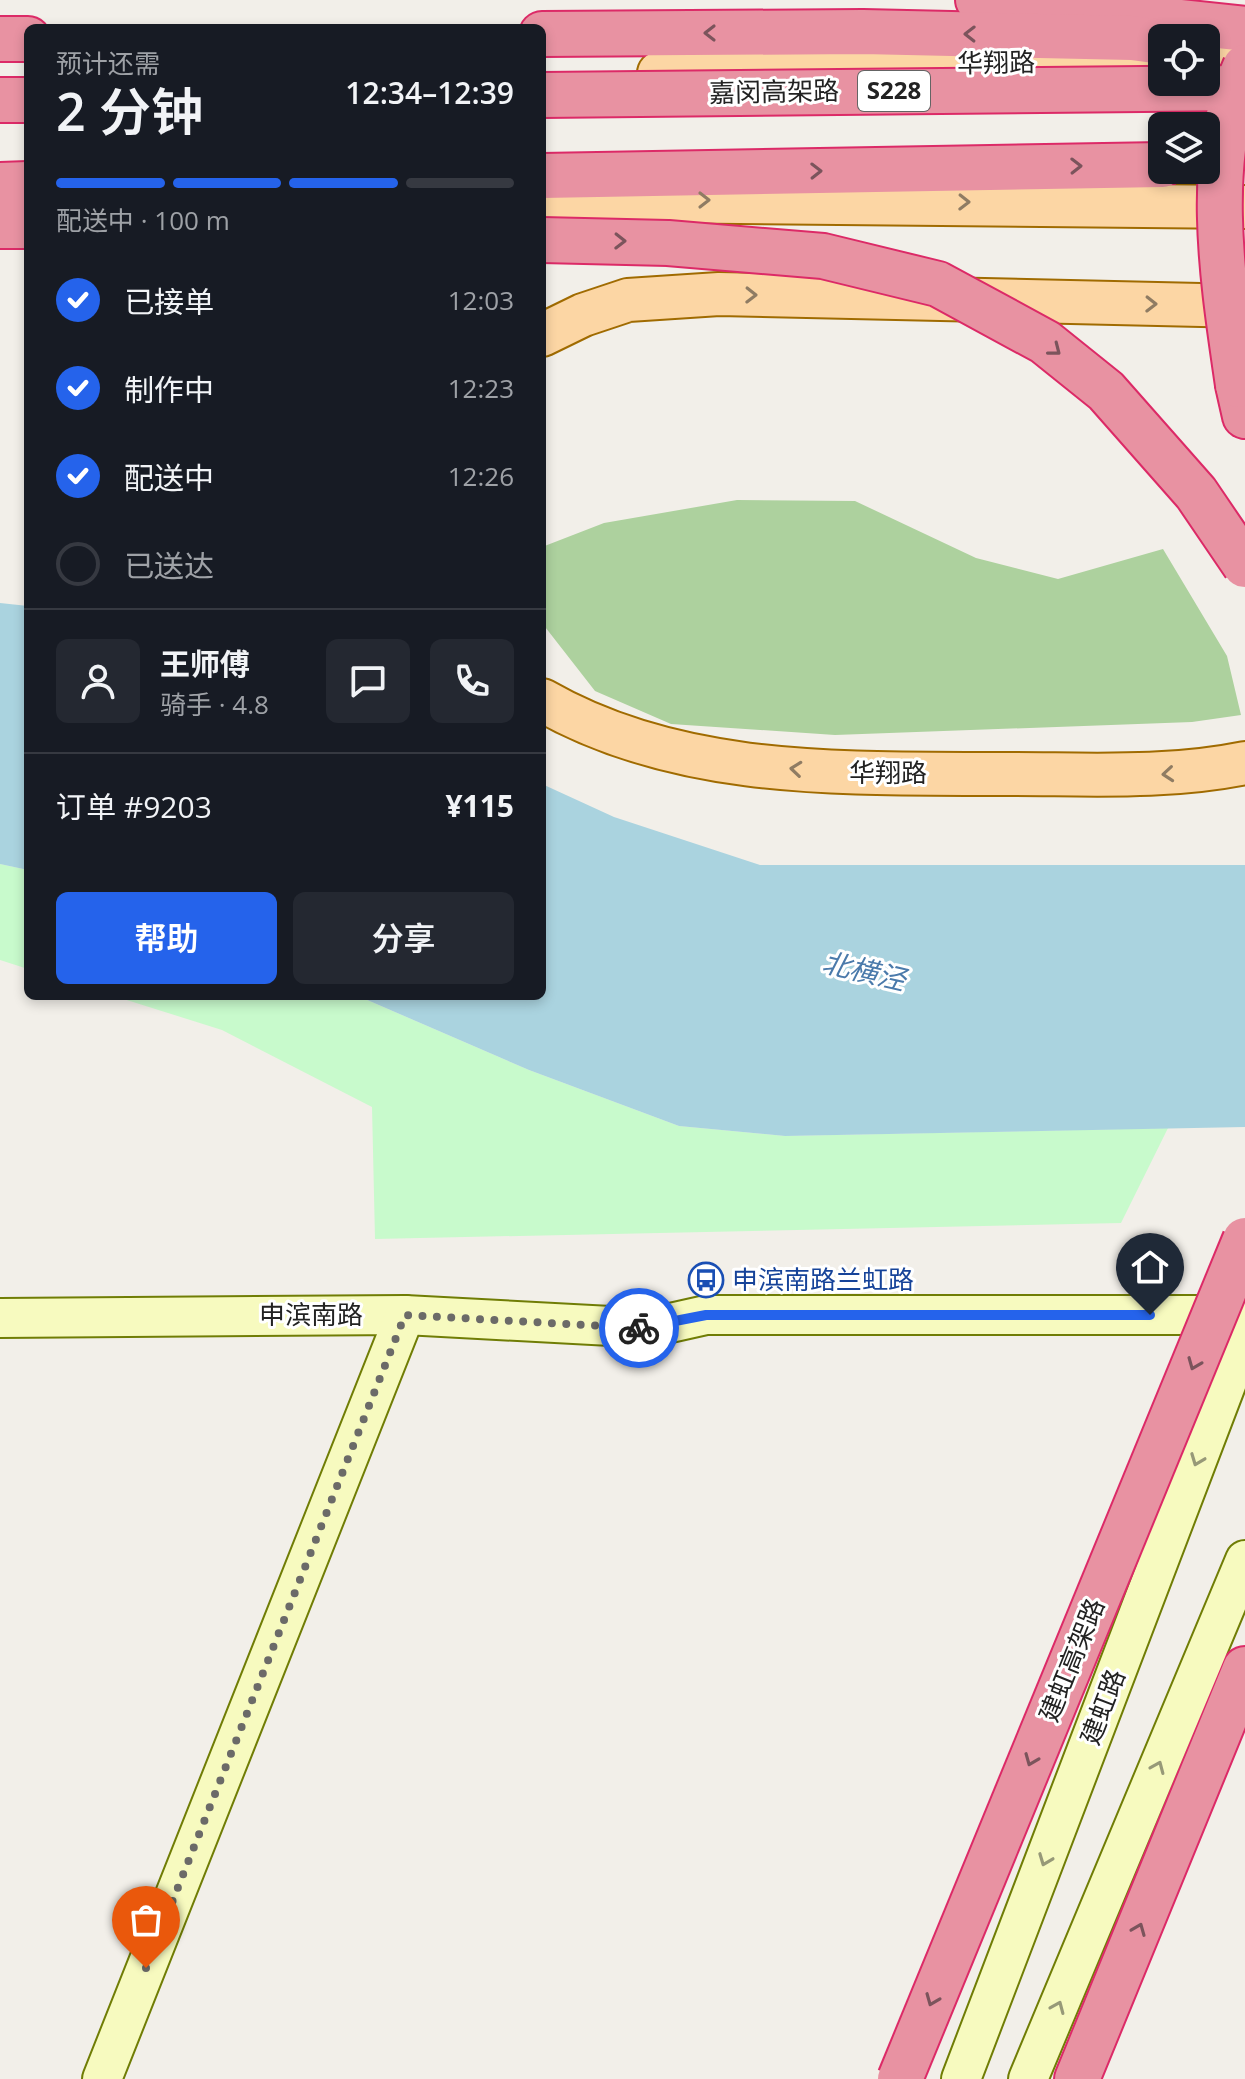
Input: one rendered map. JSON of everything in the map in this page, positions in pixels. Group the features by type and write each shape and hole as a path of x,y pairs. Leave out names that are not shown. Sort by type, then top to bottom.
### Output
{"highway":[{"path":"978,0 1245,29"},
{"path":"546,34 863,32 1148,40"},
{"path":"0,39 24,39"},
{"path":"1220,54 1245,63 1225,143 1221,216 1222,279 1245,416"},
{"name":"嘉闵高架路","path":"546,95 1245,88"},
{"path":"0,100 24,100"},
{"path":"1220,164 1245,163"},
{"path":"546,176 1148,165"},
{"path":"0,185 24,184"},
{"path":"0,226 24,226"},
{"path":"546,240 668,243 823,256 938,284 1045,342 1106,391 1196,493 1245,565"},
{"name":"建虹高架路","path":"900,2079 1245,1240"},
{"path":"1077,2079 1244,1673"}],"main road":[{"name":"华翔路","path":"546,77 1032,62 1148,62"},
{"path":"1220,63 1245,63"},
{"path":"0,93 24,92"},
{"path":"0,199 24,199"},
{"path":"546,200 1245,207"},
{"path":"546,333 583,315 628,300 673,296 1245,306"},
{"name":"华翔路","path":"546,702 570,716 621,736 693,755 826,772 1162,775 1245,763"},
{"path":"102,2079 405,1315"},
{"name":"申滨南路","path":"0,1318 405,1315 648,1328 706,1315 1245,1315"},
{"name":"建虹路","path":"961,2079 1245,1335"},
{"path":"1028,2079 1245,1560"}],"green space":[{"path":"737,500 855,501 976,558 1058,579 1163,549 1227,656 1241,715 1192,722 835,735 671,724 595,691 546,628 546,545 604,523"},
{"path":"0,864 24,869 24,968 0,960"},
{"path":"127,1000 367,1000 529,1070 679,1126 785,1136 1168,1128 1121,1223 375,1239 372,1107 222,1030"}],"water":[{"path":"0,603 24,606 24,869 0,864"},
{"name":"北横泾","path":"546,786 614,817 760,865 1245,865 1245,1127 785,1136 679,1126 529,1070 367,1000 546,1000"}],"way so far":[{"path":"146,1968 405,1315 639,1328"}],"place":[{"name":"申滨南路兰虹路","path":"706,1280"}],"route":[{"path":"639,1328 706,1315 1150,1315"}]}
